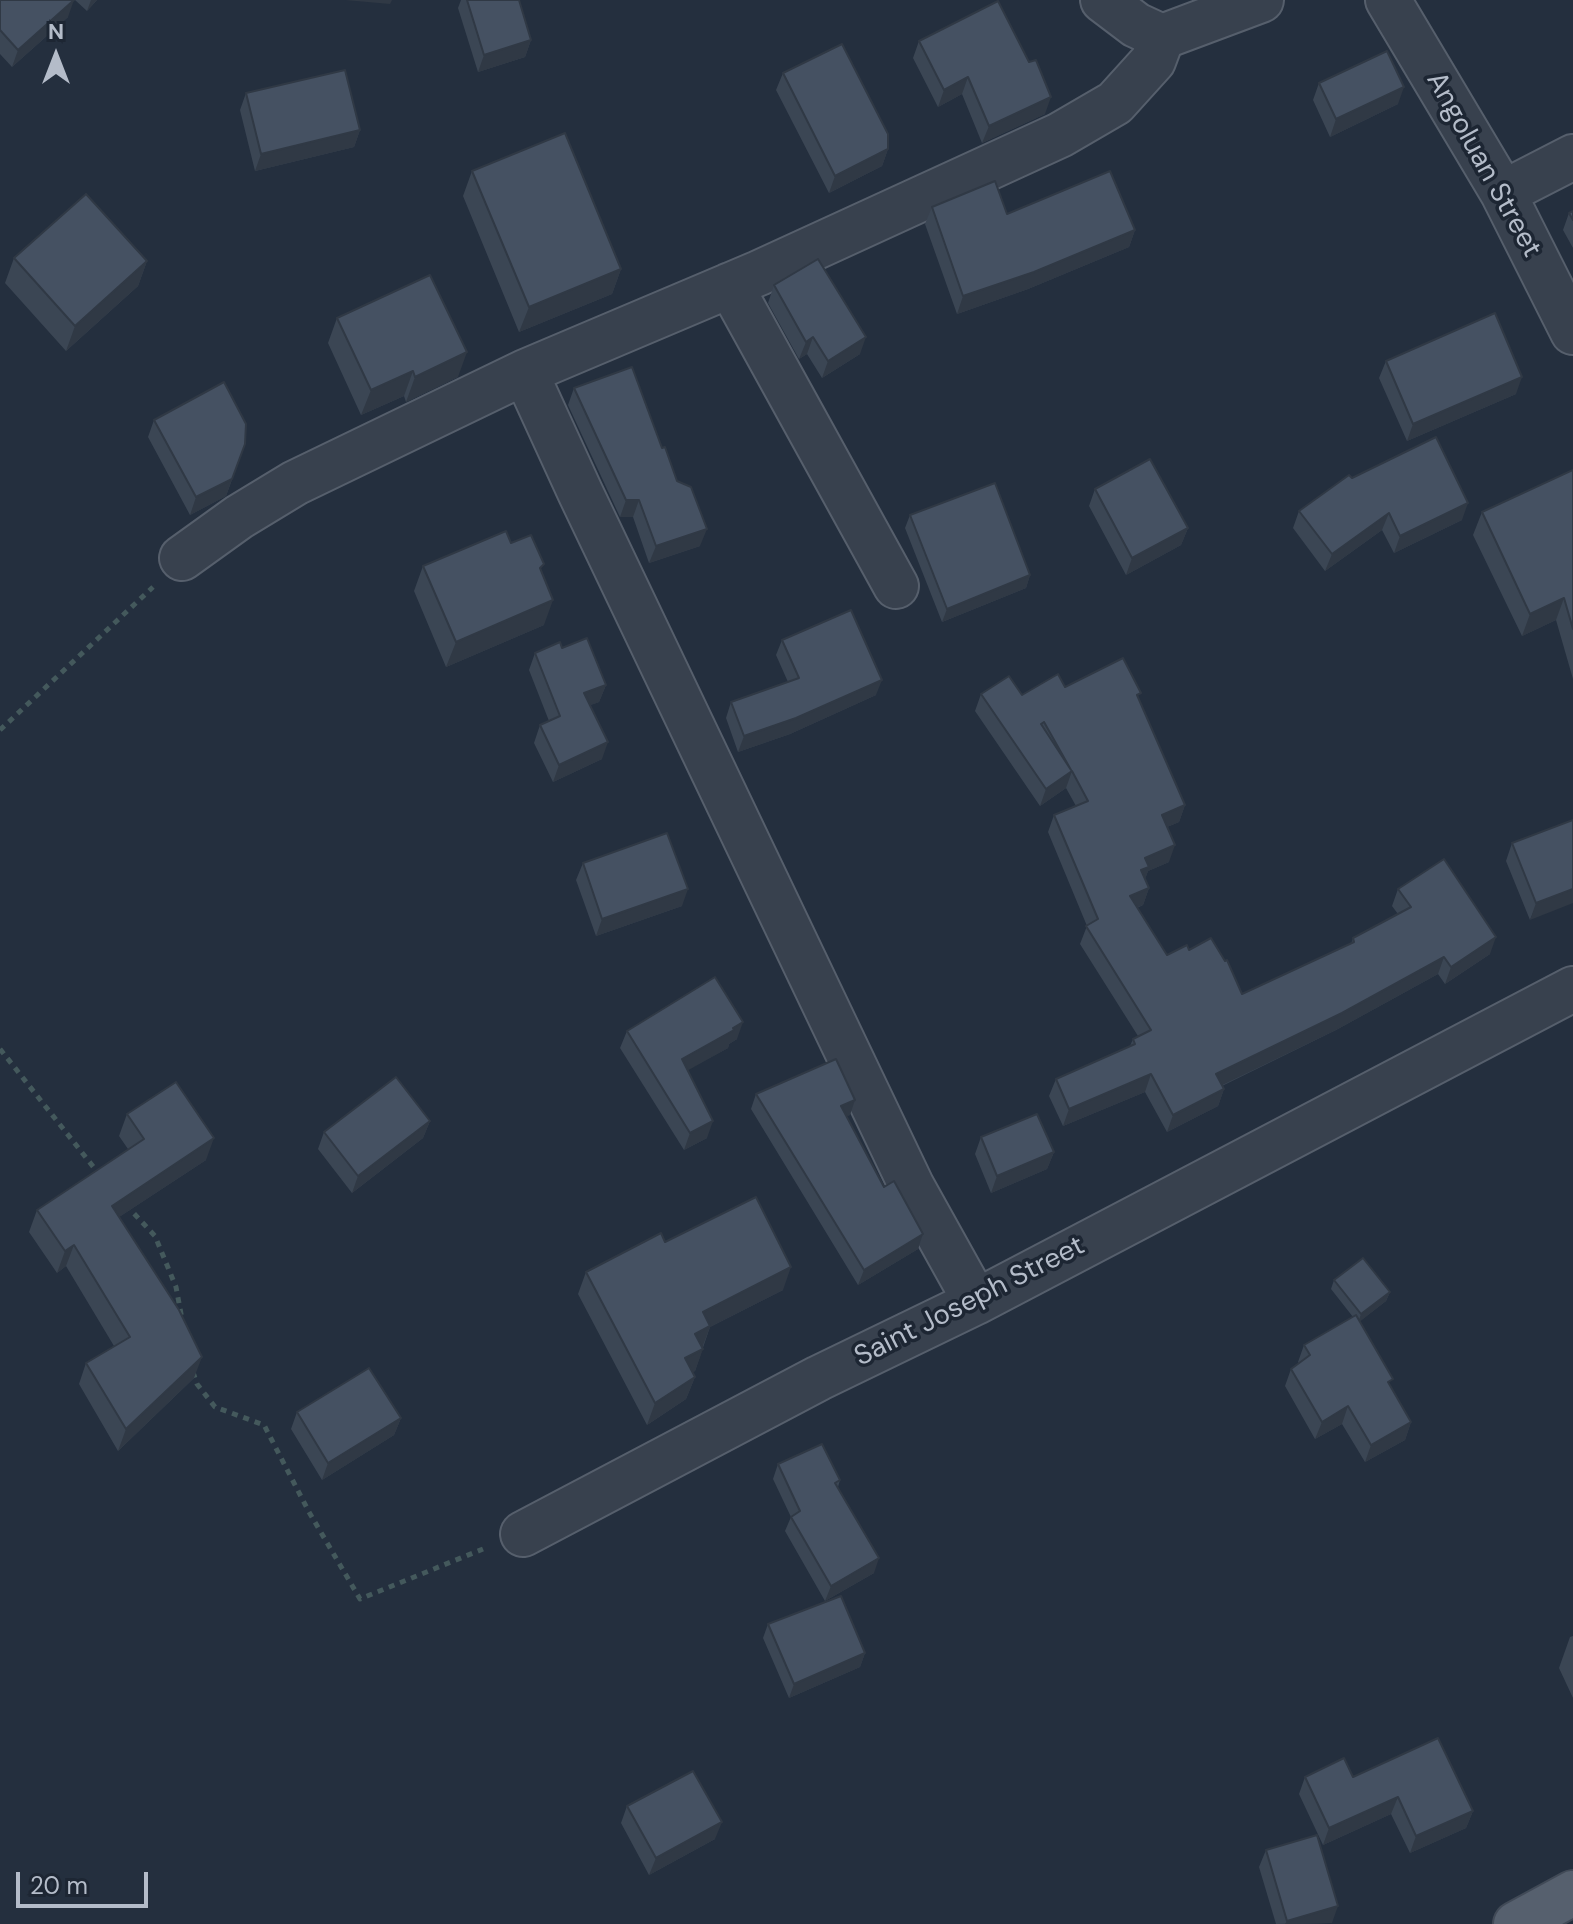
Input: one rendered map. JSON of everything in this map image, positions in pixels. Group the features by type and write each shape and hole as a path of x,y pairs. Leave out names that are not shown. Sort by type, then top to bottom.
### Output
{"main road":[{"path":"1516,1924 1573,1893"}],"street":[{"path":"1103,0 1136,25 1162,37 1261,0"},
{"name":"Angoluan Street","path":"1388,0 1503,193 1573,332"},
{"path":"182,558 239,517 295,483 525,372 730,285 1060,135 1115,103 1153,61 1162,37"},
{"path":"1503,193 1573,157"},
{"path":"730,285 896,586"},
{"path":"525,372 912,1187 976,1302"},
{"name":"Saint Joseph Street","path":"523,1534 819,1378 976,1302 1573,989"}],"path":[{"path":"0,730 98,641 182,558"},
{"path":"0,1049 102,1177"},
{"path":"119,1198 155,1236 176,1287 185,1330"},
{"path":"190,1358 197,1384 215,1407 264,1425 309,1512 360,1599 523,1534"}],"building":[{"path":"0,0 74,0 18,50 0,30"},
{"path":"467,0 519,0 531,40 484,55"},
{"path":"998,1 1029,62 1036,60 1051,97 989,126 968,77 944,90 919,41"},
{"path":"842,44 888,134 888,149 835,176 783,73"},
{"path":"1387,51 1404,87 1336,119 1319,83"},
{"path":"345,70 360,130 261,154 246,93"},
{"path":"565,133 621,269 529,307 472,171"},
{"path":"1110,171 1135,230 1034,272 963,296 932,207 995,181 1007,214"},
{"path":"86,194 147,261 75,326 14,258"},
{"path":"818,259 866,337 828,361 813,337 806,342 774,285"},
{"path":"430,275 467,352 415,377 413,371 371,390 337,318"},
{"path":"1495,313 1522,377 1413,424 1386,361"},
{"path":"632,367 677,481 691,487 707,529 656,546 639,500 626,500 574,388"},
{"path":"224,382 246,424 245,444 232,479 196,497 154,420"},
{"path":"1436,437 1468,503 1400,536 1389,513 1332,554 1299,511 1349,475 1352,478"},
{"path":"1150,459 1188,528 1132,558 1095,489"},
{"path":"1573,470 1573,629 1564,598 1530,614 1482,512"},
{"path":"995,483 1030,575 947,609 910,515"},
{"path":"506,531 511,543 531,535 544,564 540,568 553,600 456,642 423,566"},
{"path":"851,610 882,680 796,718 744,736 731,702 799,678 782,640"},
{"path":"587,638 606,685 584,693 608,742 559,765 540,725 560,716 535,653 560,642 562,648"},
{"path":"1123,658 1141,693 1137,695 1185,805 1162,815 1175,845 1145,858 1149,867 1141,870 1149,888 1130,896 1167,955 1187,945 1189,950 1211,938 1227,960 1242,994 1354,942 1353,938 1411,907 1398,889 1444,859 1496,937 1451,967 1444,957 1342,1013 1216,1074 1224,1089 1173,1115 1151,1074 1069,1109 1056,1079 1135,1044 1133,1039 1151,1030 1086,926 1098,919 1054,815 1088,801 1072,771 1046,789 981,694 1009,676 1022,695 1058,674 1065,687","holes":["1044,722 1071,770 1041,724"]},
{"path":"1573,820 1573,889 1536,903 1512,843"},
{"path":"667,833 688,889 602,919 583,863"},
{"path":"715,977 743,1022 682,1059 713,1121 690,1133 627,1031"},
{"path":"836,1059 855,1100 841,1106 884,1187 894,1181 923,1234 864,1270 756,1094"},
{"path":"396,1077 430,1121 358,1176 324,1132"},
{"path":"176,1082 214,1138 112,1206 179,1310 202,1357 126,1429 86,1363 130,1337 74,1245 65,1251 37,1210 144,1139 127,1114"},
{"path":"1037,1114 1054,1152 997,1176 981,1137"},
{"path":"756,1197 791,1267 703,1312 710,1326 695,1334 703,1349 685,1358 695,1377 655,1403 586,1272 661,1233 665,1242"},
{"path":"1363,1258 1390,1292 1361,1314 1334,1280"},
{"path":"1356,1315 1393,1379 1388,1382 1411,1422 1371,1445 1348,1406 1322,1422 1291,1369 1310,1355 1304,1345"},
{"path":"369,1368 401,1418 328,1463 297,1412"},
{"path":"822,1444 840,1480 835,1483 879,1558 831,1586 791,1517 800,1511 778,1464"},
{"path":"841,1596 865,1653 794,1684 768,1624"},
{"path":"1438,1738 1473,1811 1416,1836 1398,1797 1329,1828 1305,1777 1344,1758 1353,1777"},
{"path":"693,1771 722,1822 656,1858 627,1806"},
{"path":"1317,1835 1338,1906 1287,1921 1266,1850"}]}
